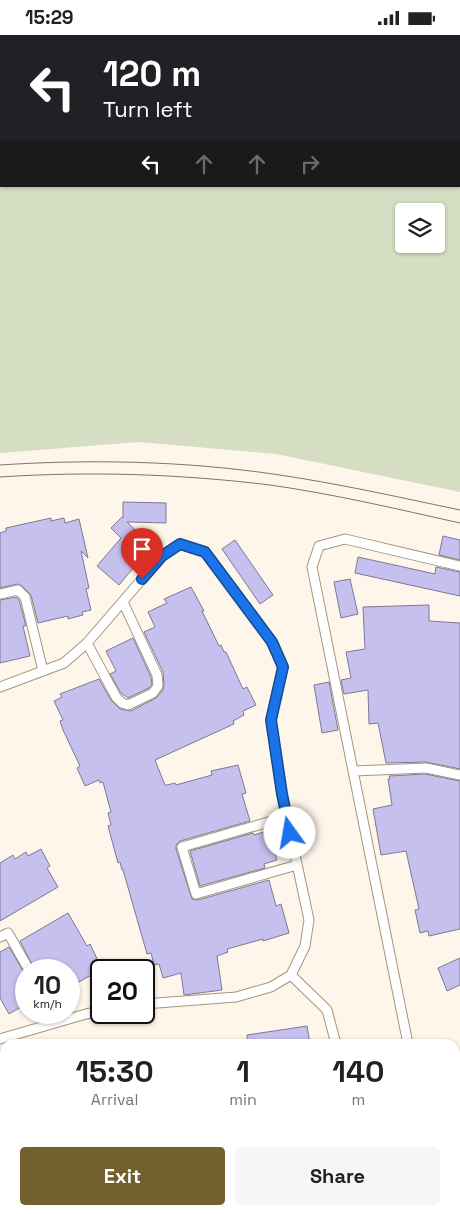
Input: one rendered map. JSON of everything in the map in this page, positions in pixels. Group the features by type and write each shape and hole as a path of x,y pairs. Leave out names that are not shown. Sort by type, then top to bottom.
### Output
{"lane":[{"path":"407,1039 312,567 319,546 345,539 460,566"},
{"path":"0,687 64,663 86,643 162,556 180,544 205,552 272,642 283,667 271,720 286,817 310,920 305,946 291,975 271,987 236,997 155,1003"},
{"path":"0,594 18,590 25,597 43,671"},
{"path":"86,643 116,697 122,703 128,705 153,693 158,686 157,675 123,601"},
{"path":"354,771 426,768 460,775"},
{"path":"286,817 182,847 196,894 297,865"},
{"path":"0,937 8,933 22,959"},
{"path":"291,975 327,1010 335,1039"},
{"path":"0,1038 50,1024"}],"green space":[{"path":"0,187 460,187 460,492 276,454 139,442 0,453"}],"building":[{"path":"123,502 166,503 166,523 127,522 153,547 119,585 97,566 121,538 111,528 123,518"},
{"path":"51,518 51,521 64,518 65,523 79,519 88,558 81,551 89,588 86,589 91,610 82,612 83,615 68,619 68,616 38,623 31,595 22,586 17,584 0,588 0,533 6,531 6,528"},
{"path":"443,536 460,540 460,560 439,555"},
{"path":"235,540 273,595 260,604 222,549"},
{"path":"358,557 435,574 436,567 460,572 460,596 355,573"},
{"path":"350,579 358,614 341,618 334,582"},
{"path":"191,587 219,646 221,645 224,652 226,652 243,689 247,687 256,705 243,711 244,715 233,721 234,724 155,760 165,785 175,783 176,785 212,775 211,771 238,765 246,793 242,794 250,821 180,841 176,845 192,899 198,900 269,880 276,906 281,904 289,933 227,949 228,952 217,956 222,990 184,995 181,973 163,978 159,964 155,965 155,959 152,959 151,953 147,954 123,870 120,862 118,863 108,826 111,825 108,813 111,812 103,782 100,783 99,780 85,786 77,768 80,766 63,730 60,721 63,720 54,701 62,697 60,694 99,679 111,700 120,709 131,711 156,698 163,690 163,672 144,632 155,627 148,612 167,603 164,599"},
{"path":"16,597 19,600 26,626 23,626 30,656 0,663 0,600"},
{"path":"429,605 429,621 460,623 460,769 426,762 386,763 378,723 369,724 368,690 344,694 341,680 351,678 346,652 365,649 363,607"},
{"path":"133,638 151,677 152,684 149,688 128,698 121,693 110,674 116,671 106,651"},
{"path":"329,682 338,730 322,733 314,685"},
{"path":"425,774 460,781 460,929 429,936 428,931 420,933 415,910 419,909 406,851 381,855 373,809 392,805 389,776"},
{"path":"267,831 277,860 264,864 265,868 200,886 190,851 253,833 254,835"},
{"path":"41,849 50,866 47,868 58,887 0,921 0,863 13,855 15,859 26,852 28,856"},
{"path":"68,913 87,946 90,944 97,959 90,959 90,976 80,981 80,959 29,959 20,941"},
{"path":"9,947 16,959 15,1010 9,1014 0,998 0,952"},
{"path":"460,958 460,985 447,991 438,968"},
{"path":"307,1026 309,1039 247,1039 247,1035"}],"tram line":[{"path":"0,465 68,462 137,462 205,466 320,482 460,510"},
{"path":"0,477 101,474 169,476 236,481 318,493 460,523"}],"route":[{"path":"142,579 162,556 180,544 205,552 272,642 283,667 271,720 290,833"}]}
